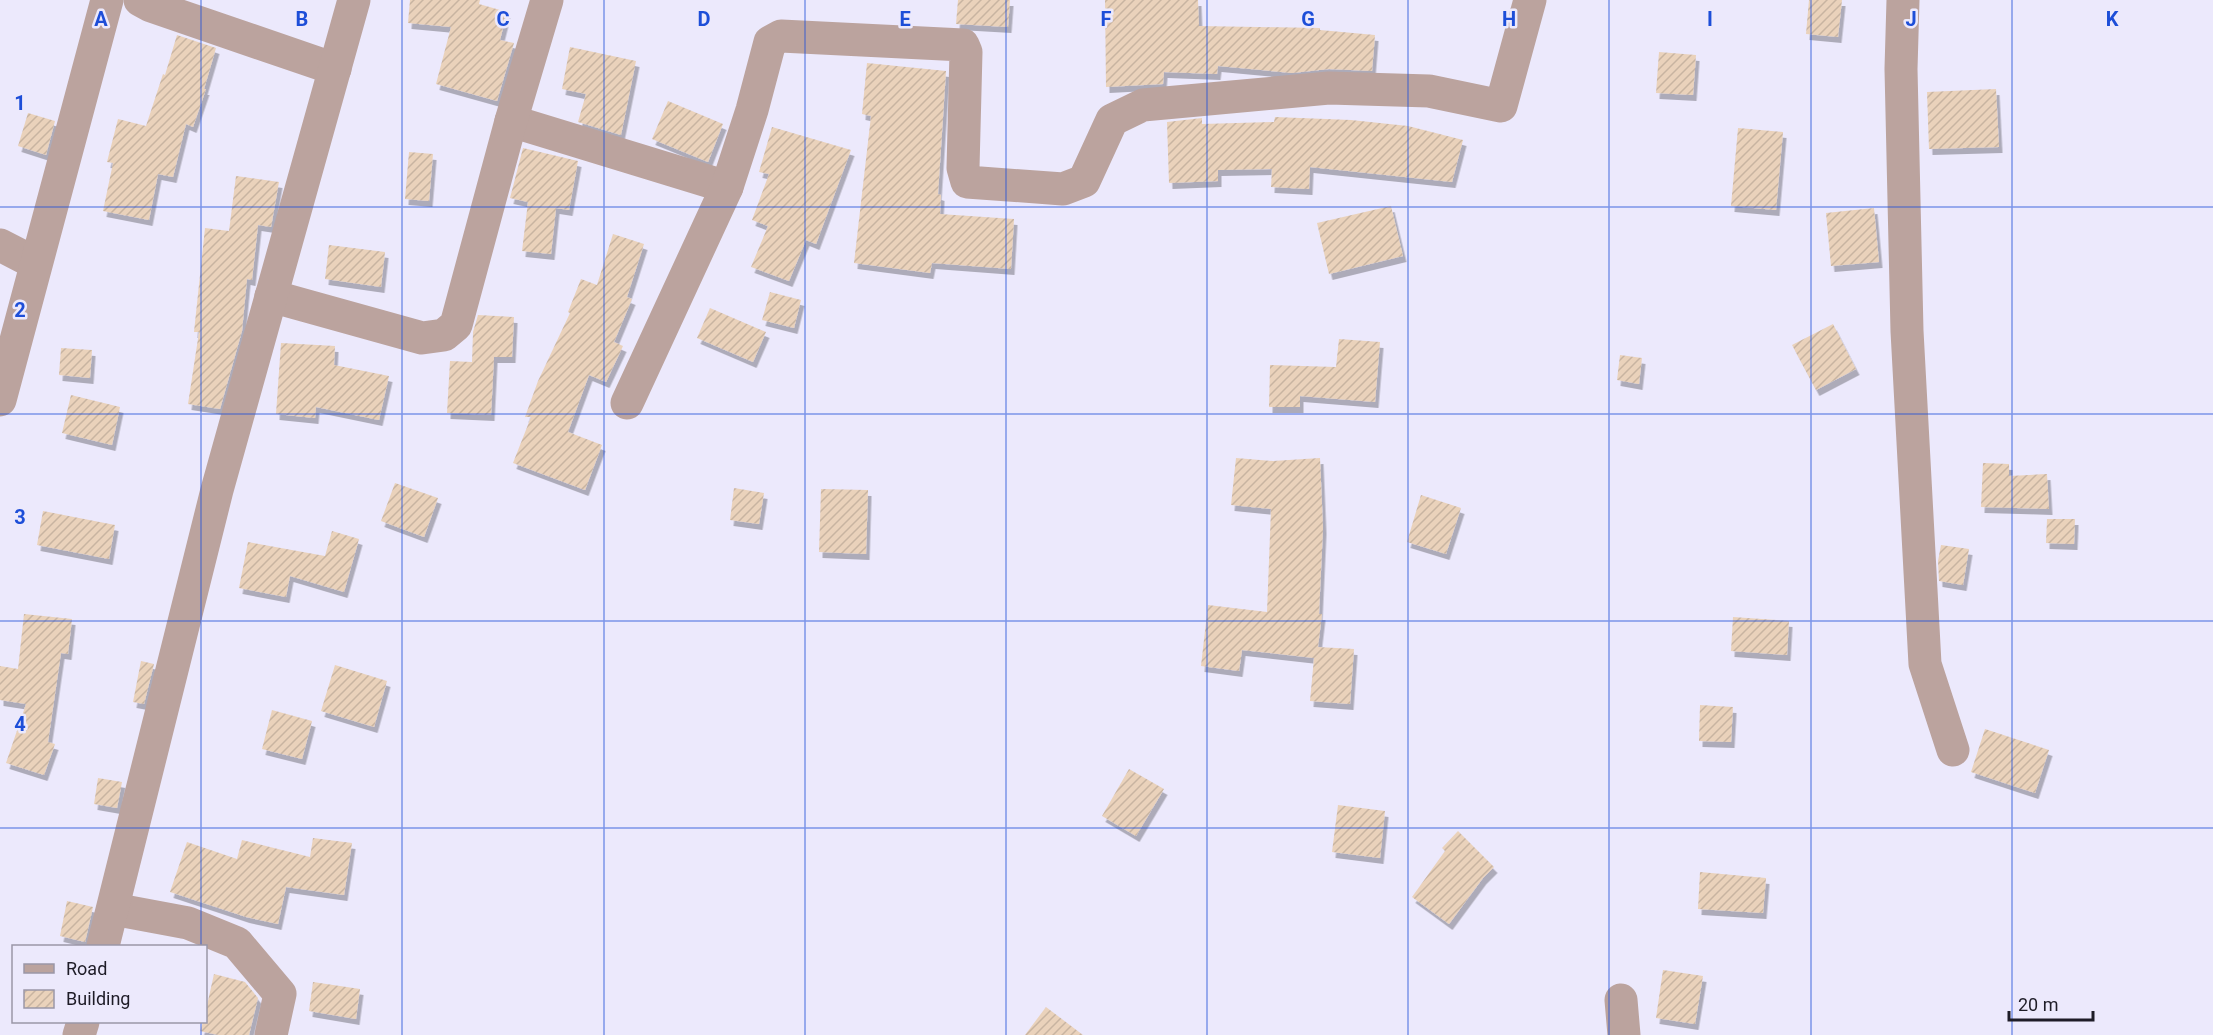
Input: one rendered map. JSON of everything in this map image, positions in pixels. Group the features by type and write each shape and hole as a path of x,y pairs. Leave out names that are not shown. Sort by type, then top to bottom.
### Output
{"street":[{"path":"0,400 107,0"},
{"path":"103,945 217,490 354,0"},
{"path":"271,296 422,338 444,335 456,325 511,121 547,0"},
{"path":"627,403 727,187 752,110 770,42 781,36 963,45 966,51 963,168 967,182 1063,189 1084,181 1112,120 1143,105 1329,87 1429,91 1501,106 1530,0"},
{"path":"1903,0 1902,81 1907,331 1925,664 1953,750"},
{"path":"148,2 335,69"},
{"path":"511,121 727,187"},
{"path":"0,245 35,263"},
{"path":"113,909 188,923 237,943 280,994 271,1035"},
{"path":"1621,1000 1624,1035"}],"building":[{"path":"410,0 480,0 479,4 507,12 500,40 514,43 497,101 436,84 451,27 408,23"},
{"path":"958,0 1010,0 1008,27 956,24"},
{"path":"1105,0 1198,0 1199,26 1320,28 1320,30 1375,35 1372,71 1329,69 1292,73 1218,66 1217,74 1164,72 1163,84 1106,87"},
{"path":"1809,0 1842,0 1838,37 1806,34"},
{"path":"177,35 216,48 204,89 206,89 193,127 186,124 173,177 158,174 149,220 103,211 113,163 107,162 118,119 146,126"},
{"path":"570,47 636,61 621,135 578,122 586,94 562,89"},
{"path":"1659,52 1696,55 1693,95 1656,93"},
{"path":"867,63 946,71 938,194 941,195 940,214 1014,219 1011,269 932,263 930,273 854,263 871,116 862,114"},
{"path":"1996,89 1999,147 1929,149 1927,92"},
{"path":"668,101 723,124 708,162 652,139"},
{"path":"28,113 55,121 46,155 18,146"},
{"path":"1275,117 1351,120 1408,126 1463,140 1452,182 1310,167 1309,189 1271,187 1272,169 1218,170 1218,181 1169,183 1167,122 1202,118 1202,124 1274,122"},
{"path":"772,127 851,150 816,244 806,240 789,281 751,267 768,226 752,220 769,174 759,172"},
{"path":"1738,128 1783,132 1776,210 1731,206"},
{"path":"523,148 578,161 569,210 556,208 551,254 522,251 528,202 510,198"},
{"path":"409,152 433,154 429,201 405,199"},
{"path":"236,176 279,182 271,227 258,225 252,280 247,279 242,331 220,409 188,404 199,332 194,332 205,228 229,231"},
{"path":"1391,206 1403,256 1329,274 1317,223"},
{"path":"1874,208 1879,262 1831,266 1826,213"},
{"path":"613,234 644,244 627,297 632,299 614,342 623,346 606,382 589,375 568,432 602,445 585,490 513,463 531,417 525,417 538,381 570,313 568,312 581,279 597,285"},
{"path":"329,245 385,252 381,287 325,279"},
{"path":"770,292 801,300 794,328 762,320"},
{"path":"710,308 766,332 753,362 697,338"},
{"path":"478,315 514,317 512,357 494,357 491,415 447,413 450,361 472,362 473,332"},
{"path":"1833,324 1856,369 1816,390 1792,345"},
{"path":"1339,339 1380,342 1375,402 1300,396 1300,407 1269,407 1270,365 1336,367"},
{"path":"281,343 335,346 334,365 389,376 379,420 316,407 315,418 276,414"},
{"path":"61,348 92,350 90,378 59,375"},
{"path":"1620,355 1642,358 1639,384 1617,380"},
{"path":"71,395 120,407 112,445 62,433"},
{"path":"1236,458 1273,461 1320,458 1323,528 1319,614 1322,614 1318,647 1354,649 1350,704 1310,701 1314,658 1242,650 1239,671 1201,666 1208,605 1267,612 1271,509 1231,505"},
{"path":"1983,463 2009,464 2009,476 2047,474 2049,509 1981,507"},
{"path":"395,483 438,498 424,537 381,521"},
{"path":"734,488 764,493 759,524 730,520"},
{"path":"821,489 868,490 866,554 819,552"},
{"path":"1421,495 1461,508 1446,554 1407,542"},
{"path":"43,511 115,525 109,559 37,545"},
{"path":"2047,519 2075,519 2074,544 2046,543"},
{"path":"332,531 359,539 344,592 290,576 286,597 239,588 248,542 325,556"},
{"path":"1941,545 1969,549 1963,585 1939,581 1938,561"},
{"path":"24,614 72,619 68,654 61,653 48,742 55,744 44,775 6,763 26,704 0,700 0,666 18,669"},
{"path":"1733,617 1789,621 1787,655 1731,651"},
{"path":"141,661 154,664 144,704 133,702"},
{"path":"335,665 387,681 374,727 321,711"},
{"path":"1700,705 1733,707 1731,742 1699,741"},
{"path":"272,710 312,721 302,759 262,749"},
{"path":"1985,729 2049,750 2035,793 1971,772"},
{"path":"1129,769 1164,789 1136,836 1102,816"},
{"path":"98,778 122,782 117,808 94,804"},
{"path":"1338,805 1385,811 1380,858 1332,852"},
{"path":"1458,831 1494,867 1483,878 1449,924 1412,897 1445,851 1442,848"},
{"path":"313,838 352,843 344,895 286,887 278,924 246,917 170,892 187,842 237,859 242,840 310,857"},
{"path":"1700,872 1766,878 1763,913 1698,909"},
{"path":"67,901 93,907 85,942 60,936"},
{"path":"1663,970 1703,976 1695,1024 1656,1018"},
{"path":"214,974 245,982 258,998 249,1035 218,1035 200,1031 203,1023 207,1023 207,1006"},
{"path":"313,982 360,989 356,1019 309,1011"},
{"path":"1046,1007 1083,1035 1025,1035"}]}
